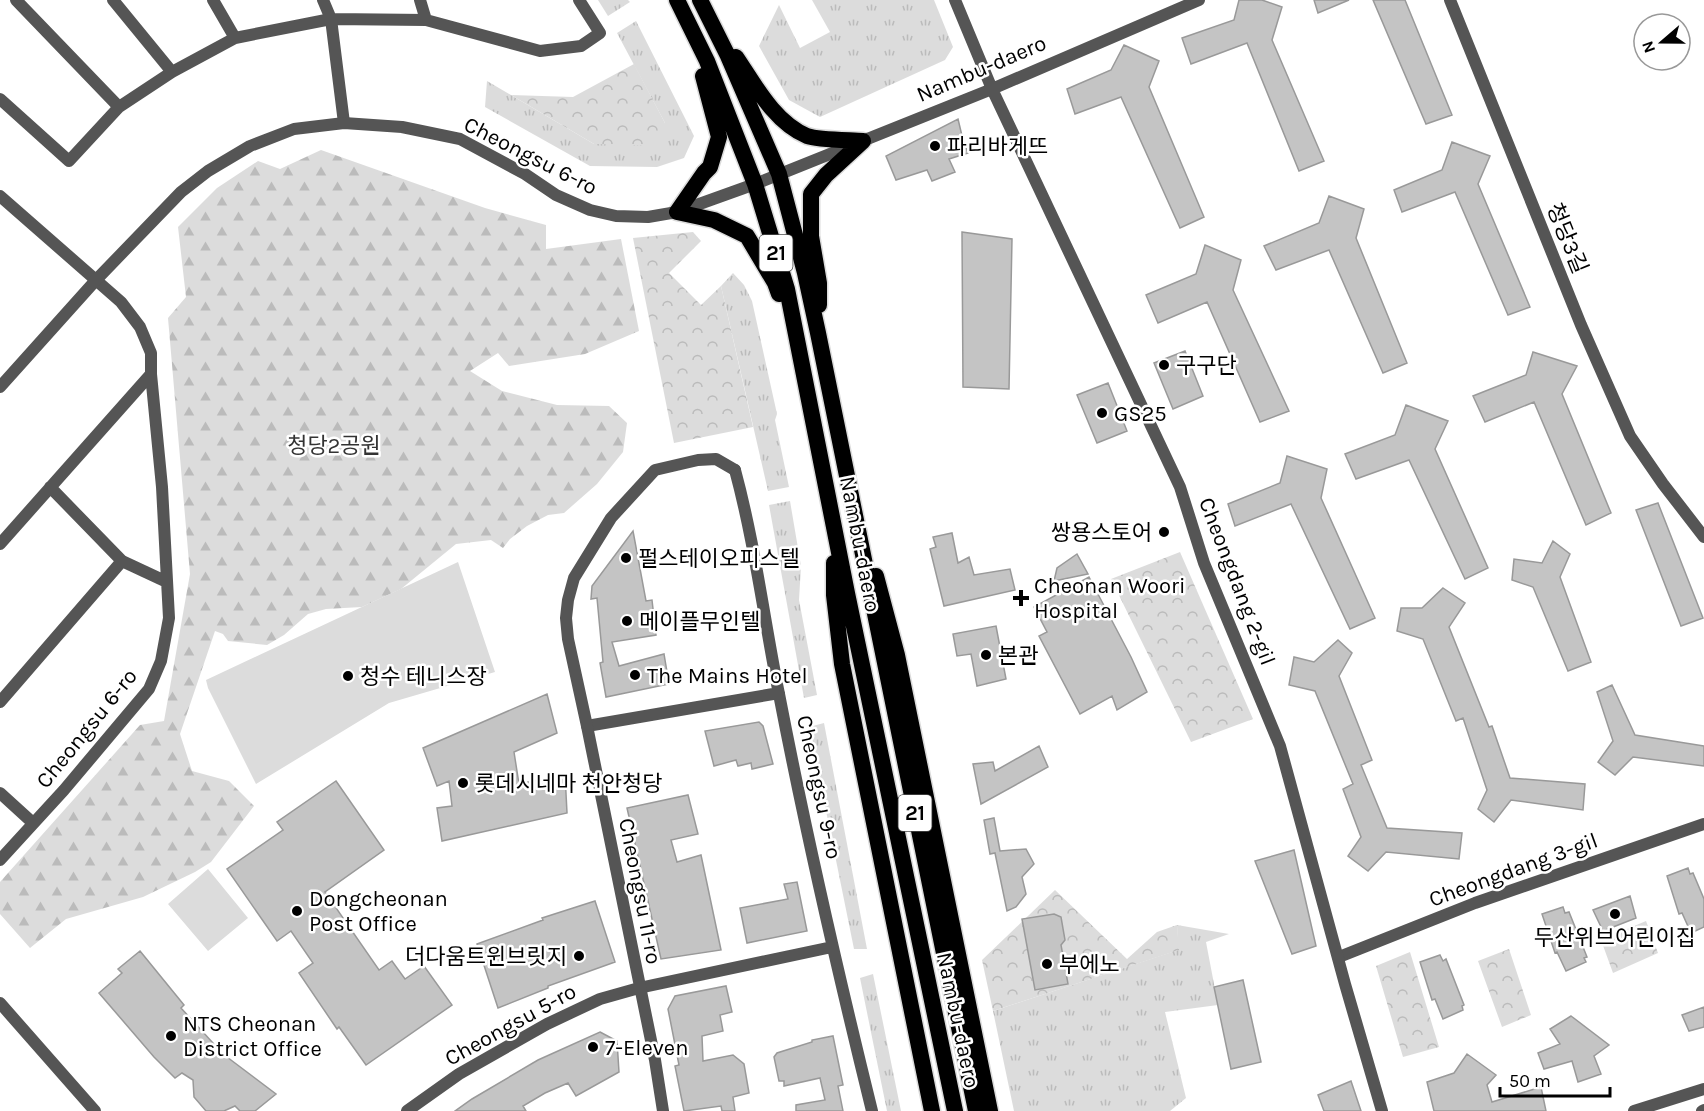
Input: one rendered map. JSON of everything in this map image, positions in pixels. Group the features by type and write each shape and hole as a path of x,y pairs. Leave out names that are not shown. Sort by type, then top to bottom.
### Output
{"highway":[{"name":"Nambu-daero","path":"677,0 707,61 755,184 787,289 955,1111"},
{"name":"Nambu-daero","path":"703,7 728,57 779,174 805,273 854,516 986,1110"},
{"path":"703,7 770,106 788,125 808,137 863,141"},
{"path":"690,26 719,137 710,167 677,212 714,220 747,236 775,284 798,345"},
{"path":"818,333 819,283 811,236 811,194 826,175 863,141"},
{"path":"833,520 834,595 842,664 932,1111"}],"street":[{"path":"16,0 119,107"},
{"path":"113,0 172,72"},
{"path":"213,0 236,38"},
{"path":"323,0 331,19 344,123"},
{"path":"420,0 426,20"},
{"path":"0,99 69,161 119,107 172,72 236,38 331,19 426,20 540,51 581,46 600,33 579,0"},
{"name":"Cheongdang 2-gil","path":"955,0 992,89 1180,487 1204,563 1280,746 1382,1111"},
{"name":"Nambu-daero","path":"779,174 992,89 1199,0"},
{"name":"청당3길","path":"1450,0 1581,326 1630,436 1704,537"},
{"name":"Cheongsu 6-ro","path":"0,387 96,280 181,192 208,171 250,146 294,129 344,123 402,127 460,139 525,174 556,195 590,210 616,216 648,217 677,212 779,174"},
{"path":"0,196 96,280"},
{"name":"Cheongsu 6-ro","path":"0,860 64,790 149,689 161,661 165,641 168,618 167,582 151,353 140,327 121,302 96,280"},
{"path":"0,544 152,374"},
{"name":"Cheongsu 11-ro","path":"663,1111 656,1064 568,639 566,618 568,600 574,578 611,518 655,470 698,460 716,459 735,470"},
{"name":"Cheongsu 9-ro","path":"735,470 747,517 779,693 832,947 872,1111"},
{"path":"50,487 122,561 167,582"},
{"path":"0,702 122,561"},
{"path":"587,726 779,693"},
{"name":"Cheongsu 6-ro","path":"0,793 33,823"},
{"name":"Cheongdang 3-gil","path":"1339,957 1475,903 1704,824"},
{"name":"Cheongsu 5-ro","path":"407,1111 459,1074 547,1024 600,999 639,988 832,947"},
{"path":"0,1003 95,1111"},
{"path":"1640,1110 1704,1089"}],"green space":[{"path":"598,0 628,0 630,2 608,16"},
{"path":"812,0 934,0 953,47 945,60 820,117 789,100 759,46 779,5 800,48 830,32"},
{"path":"636,21 694,136 684,158 657,167 590,166 485,107 487,81 594,144 665,123 617,33"},
{"path":"634,64 665,123 654,146 594,144 511,95 573,97"},
{"name":"청당2공원","path":"321,150 485,208 546,225 546,249 621,239 639,331 585,354 509,366 498,353 470,371 502,391 557,405 609,406 627,423 623,452 597,484 564,513 548,515 527,526 510,539 503,548 491,540 456,544 401,589 362,607 326,609 308,614 284,635 267,645 228,641 223,634 215,631 180,734 192,771 229,781 254,806 211,862 143,897 66,919 30,948 0,914 0,882 140,725 164,721 190,574 168,318 186,297 178,227 217,188 258,161 280,169"},
{"path":"693,232 701,241 669,273 701,305 721,286 753,427 674,443 633,238"},
{"path":"733,273 744,285 752,301 777,414 775,420 789,487 768,491 721,286"},
{"path":"790,501 801,566 799,600 817,695 804,698 769,505"},
{"path":"1180,552 1253,719 1191,742 1111,579"},
{"name":"청수 테니스장","path":"458,562 495,672 389,703 256,784 206,680"},
{"path":"824,723 867,949 854,949 809,727"},
{"path":"208,869 248,918 208,951 168,904"},
{"path":"1055,890 1127,959 1157,932 1177,925 1179,950 993,1011 982,960"},
{"path":"1646,921 1658,953 1613,973 1601,940"},
{"path":"1177,925 1229,934 1206,942 1218,1005 1165,1012 1186,1098 1170,1111 1014,1111 993,1011 1178,950"},
{"path":"1509,949 1531,1015 1502,1027 1478,961"},
{"path":"1410,952 1439,1047 1403,1057 1376,966"},
{"path":"873,974 901,1111 887,1111 860,978"}],"building":[{"path":"1239,0 1262,0 1282,7 1272,40 1324,161 1299,171 1247,43 1191,64 1182,38 1234,20"},
{"path":"1314,0 1349,0 1318,13"},
{"path":"1373,0 1405,0 1452,115 1426,124"},
{"path":"1124,45 1159,61 1149,87 1204,217 1180,228 1121,97 1075,114 1067,89 1111,70"},
{"name":"파리바게뜨","path":"958,119 968,153 949,159 955,172 932,181 927,170 896,180 886,156"},
{"path":"1452,142 1490,156 1478,184 1530,307 1508,315 1455,192 1402,212 1394,190 1442,170"},
{"path":"1329,196 1364,209 1356,238 1407,363 1383,373 1329,250 1276,270 1264,246 1319,223"},
{"path":"962,232 1012,239 1009,389 963,387"},
{"path":"1205,245 1241,260 1233,290 1289,411 1260,422 1207,302 1158,323 1146,295 1196,274"},
{"path":"1185,351 1203,396 1173,409 1154,363"},
{"path":"1533,352 1577,366 1562,394 1611,513 1586,525 1534,402 1485,422 1473,396 1526,375"},
{"name":"GS25","path":"1108,383 1127,431 1097,443 1077,395"},
{"path":"1406,405 1448,421 1435,449 1488,568 1465,579 1409,460 1356,479 1345,454 1395,435"},
{"path":"1287,456 1327,469 1321,498 1375,618 1350,629 1291,504 1235,526 1228,504 1280,483"},
{"path":"1658,503 1703,618 1681,626 1636,510"},
{"path":"633,531 646,601 652,600 656,635 612,642 619,666 664,654 669,684 606,697 600,663 603,662 597,598 591,599 592,586"},
{"path":"952,533 958,563 969,557 974,575 1010,569 1015,590 944,606 930,549 936,547 933,537"},
{"path":"1553,541 1570,554 1560,577 1591,662 1568,671 1533,587 1512,580 1514,559 1542,563"},
{"path":"1077,554 1088,574 1054,581 1057,568"},
{"path":"1089,577 1147,692 1117,710 1112,696 1080,714 1039,636 1047,632 1034,607"},
{"path":"1443,588 1465,603 1449,627 1489,727 1492,726 1510,778 1585,784 1583,810 1511,800 1494,822 1478,809 1487,790 1463,718 1456,721 1423,639 1397,631 1401,608 1422,608"},
{"name":"본관","path":"996,626 1006,679 977,686 971,654 957,656 953,634"},
{"path":"1338,640 1352,653 1339,676 1372,760 1361,765 1387,828 1462,833 1459,859 1386,852 1368,871 1348,856 1361,837 1343,789 1353,784 1315,691 1289,685 1294,657 1314,662"},
{"path":"1612,685 1635,735 1704,746 1704,766 1633,757 1615,775 1598,762 1613,741 1597,692"},
{"path":"547,694 557,733 514,752 519,784 565,774 567,813 442,841 437,808 452,806 449,781 437,786 423,748"},
{"path":"759,722 763,726 773,764 752,769 751,763 738,766 736,760 714,766 705,731"},
{"path":"1039,746 1048,767 981,804 973,764 993,762 995,771"},
{"name":"Dongcheonan Post Office","path":"336,781 384,850 325,892 379,970 392,961 405,979 424,966 452,1005 366,1065 339,1027 337,1029 299,973 313,963 291,931 277,941 227,869 283,830 277,822"},
{"path":"688,795 698,834 671,840 677,862 701,855 721,950 661,959 627,808"},
{"path":"994,818 1000,851 1026,849 1034,864 1022,877 1026,894 1016,907 1007,911 995,853 990,854 984,820"},
{"path":"1294,850 1316,946 1292,954 1255,861"},
{"path":"1688,868 1690,874 1693,873 1704,899 1704,927 1691,933 1682,913 1679,914 1667,876"},
{"path":"797,882 807,931 747,943 740,908 788,899 784,884"},
{"name":"두산위브어린이집","path":"1630,896 1636,918 1603,931 1593,910"},
{"name":"더다움트윈브릿지","path":"595,901 615,962 548,986 548,988 498,1008 477,944 543,920 542,918"},
{"path":"1563,907 1565,913 1569,912 1587,957 1584,958 1586,962 1566,971 1557,952 1555,953 1542,914"},
{"name":"부에노","path":"1054,914 1061,917 1065,940 1061,945 1068,984 1035,990 1022,919"},
{"name":"NTS Cheonan District Office","path":"140,951 184,1005 181,1008 223,1054 276,1094 255,1111 240,1111 235,1106 224,1111 206,1111 194,1097 193,1080 182,1073 175,1078 154,1057 99,993 122,973 118,969"},
{"path":"1440,955 1443,961 1446,959 1464,1005 1463,1010 1443,1019 1435,999 1432,1000 1420,962"},
{"path":"1243,980 1261,1062 1231,1069 1214,987"},
{"path":"726,986 732,1012 720,1015 723,1031 702,1036 703,1061 733,1055 744,1064 749,1093 733,1097 735,1111 722,1111 721,1106 684,1111 675,1066 679,1065 668,1009 675,996"},
{"path":"1704,1007 1704,1027 1689,1031 1682,1015"},
{"path":"1571,1016 1609,1045 1594,1056 1601,1074 1578,1082 1572,1061 1544,1069 1538,1053 1560,1044 1550,1029"},
{"path":"600,1032 617,1041 619,1072 576,1096 568,1083 523,1106 526,1111 455,1111 538,1060"},
{"path":"833,1036 843,1085 838,1086 843,1111 796,1111 796,1105 825,1100 820,1078 784,1086 784,1081 779,1081 774,1057 777,1053 812,1042 812,1040"},
{"path":"1467,1054 1496,1075 1487,1085 1492,1102 1541,1087 1546,1111 1434,1111 1427,1082 1454,1073"},
{"path":"1351,1081 1361,1111 1324,1111 1318,1095"}],"place":[{"name":"파리바게뜨","path":"935,146"},
{"name":"구구단","path":"1164,365"},
{"name":"GS25","path":"1102,413"},
{"name":"쌍용스토어","path":"1164,532"},
{"name":"펄스테이오피스텔","path":"626,558"},
{"name":"Cheonan Woori Hospital","path":"1021,598"},
{"name":"메이플무인텔","path":"627,621"},
{"name":"본관","path":"986,655"},
{"name":"The Mains Hotel","path":"635,675"},
{"name":"청수 테니스장","path":"348,676"},
{"name":"롯데시네마 천안청당","path":"463,783"},
{"name":"Dongcheonan Post Office","path":"297,911"},
{"name":"두산위브어린이집","path":"1615,914"},
{"name":"더다움트윈브릿지","path":"579,956"},
{"name":"부에노","path":"1047,964"},
{"name":"NTS Cheonan District Office","path":"171,1036"},
{"name":"7-Eleven","path":"593,1047"}]}
